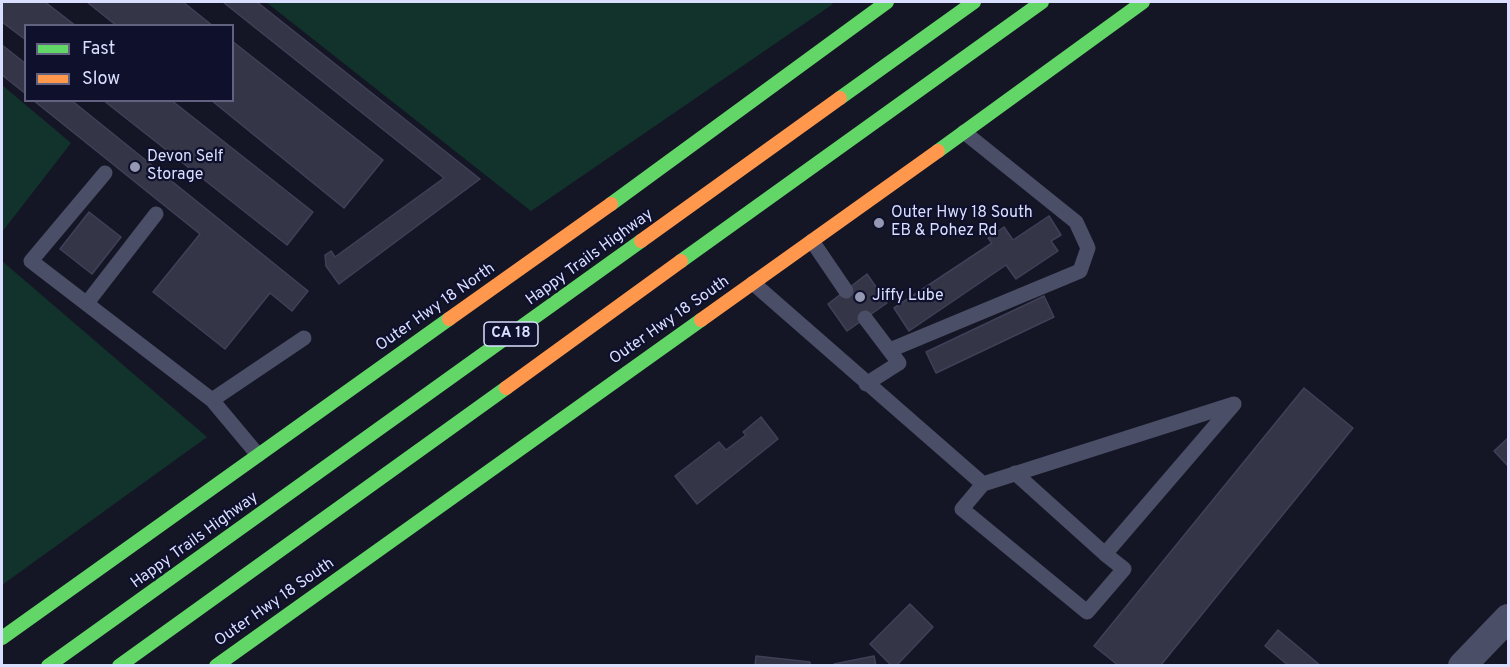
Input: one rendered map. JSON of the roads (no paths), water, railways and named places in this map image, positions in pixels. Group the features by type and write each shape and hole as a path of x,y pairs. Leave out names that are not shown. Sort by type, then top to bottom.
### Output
{"main road":[{"name":"Outer Hwy 18 North","path":"2,638 720,126 887,2"},
{"name":"Happy Trails Highway","path":"48,666 974,2"},
{"name":"CA 18","path":"119,666 1042,2"},
{"name":"Outer Hwy 18 South","path":"216,666 1143,2"}],"street":[{"path":"1462,666 1509,618"}],"lane":[{"path":"890,350 1080,271 1088,248 1076,222 964,132"},
{"path":"105,173 31,261 212,400 258,456"},
{"path":"87,303 156,214"},
{"path":"812,241 846,291"},
{"path":"753,282 866,384 983,484"},
{"path":"865,318 899,363 866,384"},
{"path":"212,400 304,338"},
{"path":"1016,473 1105,554 1124,568 1087,612 962,509 983,484 1016,473 1234,404 1105,554"}],"place":[{"name":"Devon Self Storage","path":"135,167"},
{"name":"Outer Hwy 18 South EB & Pohez Rd","path":"879,223"},
{"name":"Jiffy Lube","path":"860,297"}]}
